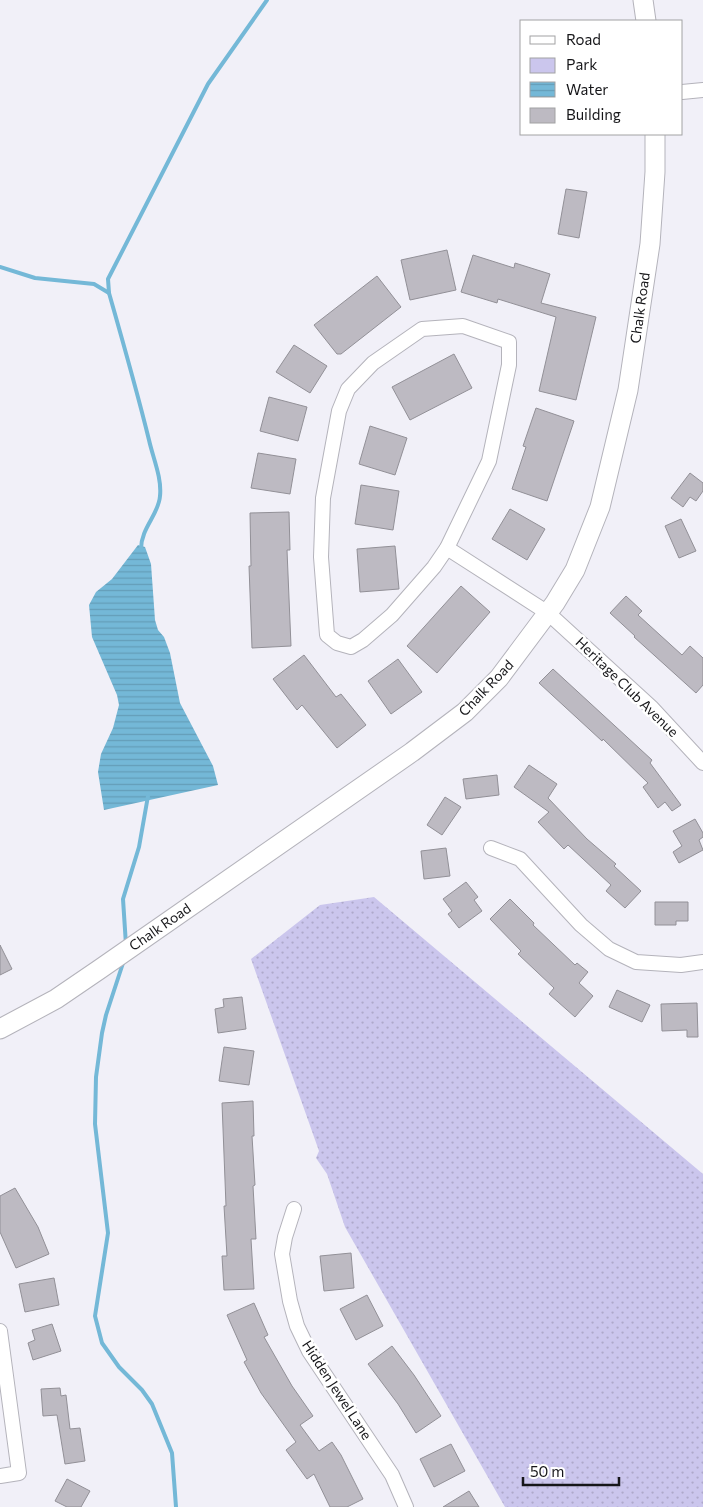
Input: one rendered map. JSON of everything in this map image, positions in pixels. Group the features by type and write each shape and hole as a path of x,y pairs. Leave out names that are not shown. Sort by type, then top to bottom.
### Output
{"street":[{"path":"643,0 646,20"},
{"path":"683,92 703,90"},
{"name":"Chalk Road","path":"0,1029 56,999 412,752 458,717 499,678 548,614 575,570 600,508 628,390 650,244 655,172 655,135"},
{"path":"463,326 509,342 509,365 489,461 447,548 434,567 392,615 363,640 350,647 337,643 327,635 321,557 323,498 339,411 348,389 373,363 422,329 463,326"},
{"name":"Heritage Club Avenue","path":"447,548 548,614 652,708 703,763"},
{"path":"491,848 520,859 581,925 609,949 636,962 681,965 703,962"},
{"name":"Hidden Jewel Lane","path":"294,1209 282,1254 290,1301 297,1326 309,1351 392,1475 406,1507"},
{"path":"0,1331 19,1473 0,1476"}],"green space":[{"path":"374,897 703,1174 703,1507 505,1507 345,1227 327,1174 316,1158 319,1151 251,959 320,905"}],"water":[{"path":"138,545 145,547 151,564 155,620 170,653 180,703 213,766 218,785 104,810 98,772 101,754 113,728 119,705 117,695 92,637 89,605 96,592 112,579"}],"building":[{"path":"566,189 587,192 579,238 558,234"},
{"path":"447,250 456,290 410,300 401,260"},
{"path":"473,255 514,268 515,263 550,274 541,303 596,317 576,400 539,391 556,317 498,299 497,303 461,292"},
{"path":"377,276 401,307 341,354 337,354 314,325"},
{"path":"294,345 327,366 310,393 276,372"},
{"path":"454,354 472,388 410,420 392,387"},
{"path":"269,397 307,407 298,441 260,431"},
{"path":"536,408 574,421 547,501 512,489 526,447 523,446"},
{"path":"370,426 407,438 395,475 359,464"},
{"path":"258,453 296,459 290,494 251,488"},
{"path":"690,473 703,483 703,491 696,501 690,497 683,507 671,498"},
{"path":"361,485 399,491 393,530 355,524"},
{"path":"510,509 545,529 527,560 492,539"},
{"path":"289,512 290,550 287,550 291,646 252,648 249,566 251,566 250,513"},
{"path":"681,519 696,551 679,558 665,526"},
{"path":"395,546 399,589 360,592 357,549"},
{"path":"461,586 490,612 437,673 407,646"},
{"path":"626,596 642,611 638,615 682,655 690,646 703,658 703,685 696,693 610,613"},
{"path":"304,655 336,697 341,694 366,725 337,748 302,705 297,710 273,679"},
{"path":"398,659 422,692 391,714 368,681"},
{"path":"553,669 652,760 650,763 681,805 672,811 665,802 658,808 643,787 648,783 603,739 602,741 539,683"},
{"path":"529,765 557,784 548,798 641,891 625,908 606,891 611,885 568,845 564,849 538,822 549,812 514,787"},
{"path":"497,775 499,795 466,799 463,779"},
{"path":"445,797 461,807 442,835 427,825"},
{"path":"695,819 703,833 703,837 699,840 703,850 679,863 673,852 682,846 673,831"},
{"path":"446,848 450,876 424,879 421,851"},
{"path":"466,882 478,897 474,900 482,911 459,928 448,914 452,911 443,899"},
{"path":"510,899 534,923 533,925 575,965 577,963 588,972 579,983 593,996 575,1017 549,994 554,988 518,954 521,951 490,919"},
{"path":"655,902 688,902 688,921 676,921 676,925 655,925"},
{"path":"0,945 12,969 0,975"},
{"path":"617,990 650,1005 642,1022 609,1007"},
{"path":"242,997 246,1029 218,1033 215,1009 224,1007 223,999"},
{"path":"697,1003 698,1037 687,1037 687,1030 662,1031 661,1004"},
{"path":"224,1047 254,1051 249,1085 219,1081"},
{"path":"253,1101 254,1136 252,1136 255,1185 253,1186 256,1239 251,1239 254,1289 224,1290 222,1256 227,1256 222,1103"},
{"path":"15,1188 38,1227 49,1254 16,1268 0,1232 0,1196"},
{"path":"351,1253 354,1288 324,1291 320,1256"},
{"path":"54,1278 59,1305 25,1312 19,1284"},
{"path":"367,1295 383,1326 356,1340 340,1309"},
{"path":"254,1303 268,1335 264,1337 292,1386 313,1416 300,1425 319,1451 332,1442 341,1455 363,1499 347,1507 330,1507 314,1474 307,1479 286,1450 296,1442 261,1393 244,1362 247,1360 227,1315"},
{"path":"52,1324 61,1351 33,1360 28,1343 35,1340 32,1330"},
{"path":"392,1346 441,1416 416,1433 398,1404 368,1364"},
{"path":"60,1388 61,1396 66,1395 70,1429 80,1428 85,1461 65,1464 57,1415 43,1416 41,1389"},
{"path":"451,1444 465,1471 434,1487 420,1459"},
{"path":"67,1479 90,1491 81,1507 67,1507 55,1501"},
{"path":"469,1491 479,1507 443,1507"}],"waterway":[{"path":"141,549 144,534 159,503 160,482 109,293 108,279 208,84 267,0"},
{"path":"0,267 35,278 94,284 109,293"},
{"path":"126,945 123,899 139,847 148,796"},
{"path":"124,960 106,1015 96,1077 95,1124 108,1233 95,1316 102,1343 119,1367 142,1390 152,1404 172,1453 176,1507"}]}
